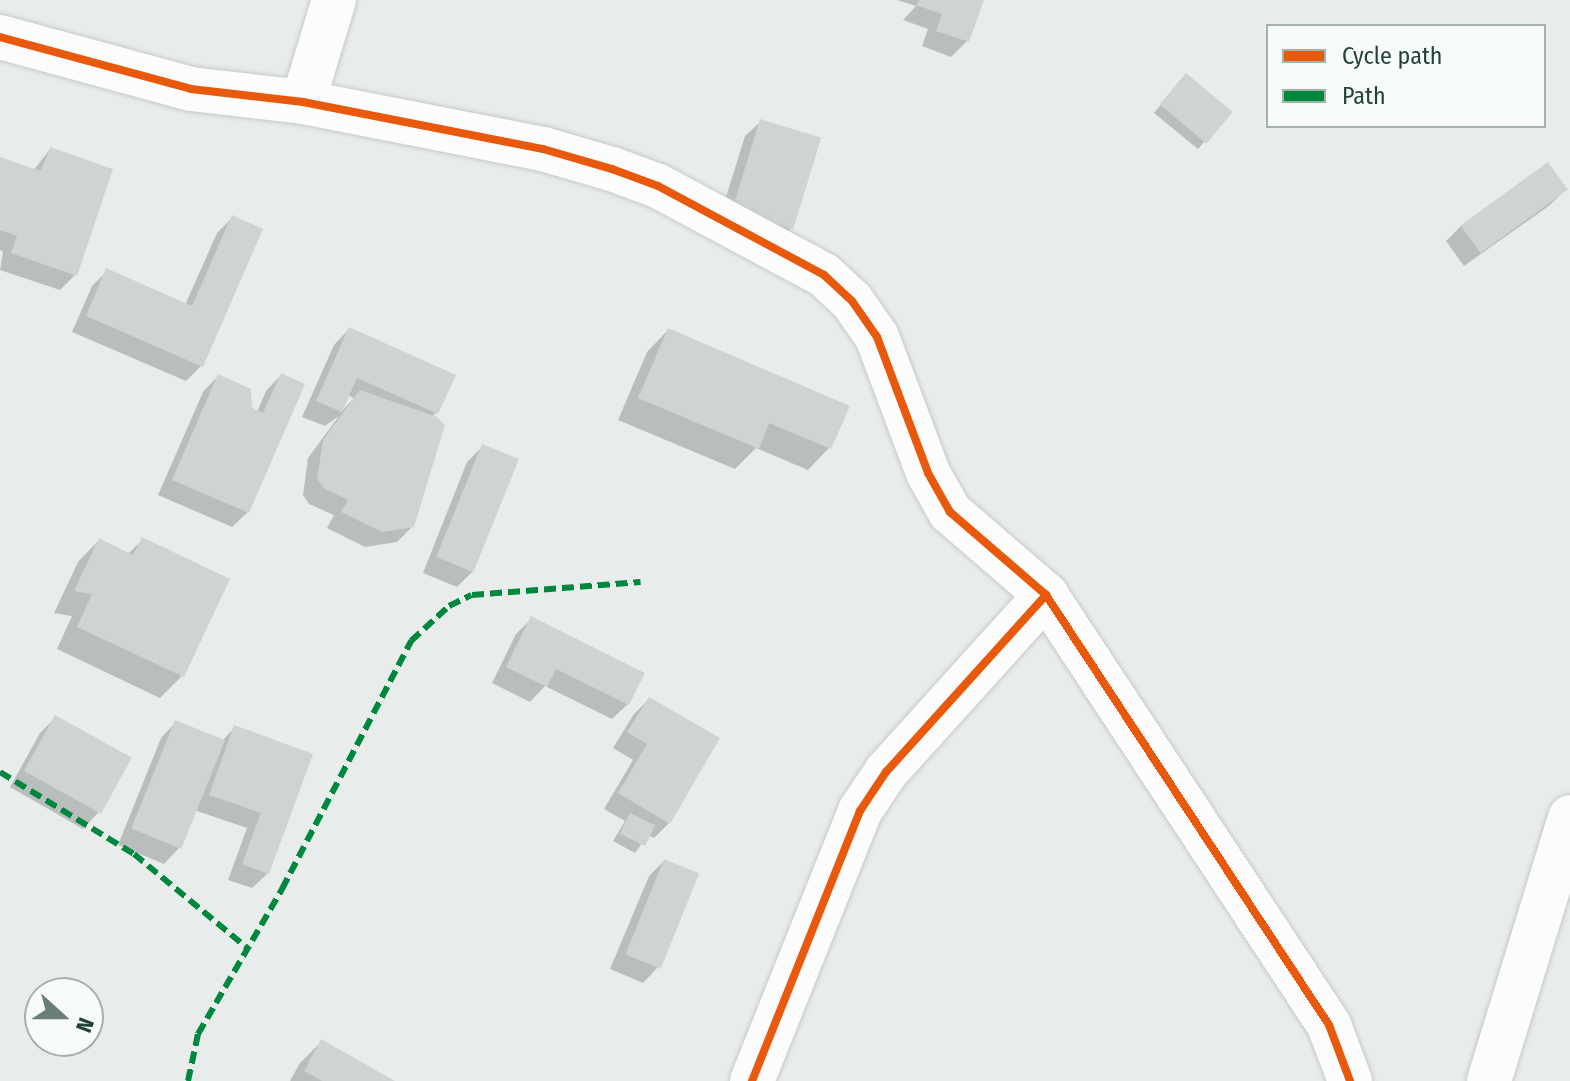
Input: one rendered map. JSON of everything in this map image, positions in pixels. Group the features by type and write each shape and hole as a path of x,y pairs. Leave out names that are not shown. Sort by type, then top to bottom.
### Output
{"street":[{"path":"303,102 334,0"},
{"path":"0,37 191,89 303,102 543,149 658,186 824,275 852,301 877,337 928,473 950,512 1046,595 1329,1025 1350,1081"},
{"path":"752,1081 860,811 886,772 1046,595"},
{"path":"1489,1081 1570,817"}],"building":[{"path":"920,0 984,0 969,42 936,31 942,14 916,5"},
{"path":"1186,73 1233,112 1206,144 1160,104"},
{"path":"760,119 821,138 793,230 732,211"},
{"path":"50,147 113,169 77,276 11,253 17,236 0,230 0,157 41,171"},
{"path":"1548,162 1568,190 1481,253 1461,225"},
{"path":"232,215 263,229 203,367 86,316 106,268 192,306"},
{"path":"349,327 456,375 438,414 357,378 342,412 316,401"},
{"path":"668,328 850,406 831,449 769,423 759,449 638,398"},
{"path":"281,373 305,384 249,513 172,480 218,374 251,389 252,408 263,413"},
{"path":"360,390 437,417 445,425 414,527 382,532 341,512 348,500 325,489 317,479 323,440"},
{"path":"482,444 519,459 473,572 436,557"},
{"path":"142,537 230,579 184,677 77,627 92,594 74,591 99,538 133,555"},
{"path":"531,616 645,673 629,705 556,669 547,687 506,667"},
{"path":"649,697 720,738 670,824 618,793 647,744 627,732"},
{"path":"55,715 132,758 101,814 24,771"},
{"path":"175,720 225,740 181,849 131,828"},
{"path":"234,725 313,754 269,874 242,864 261,813 209,795"},
{"path":"630,813 655,825 645,846 620,834"},
{"path":"664,859 699,873 661,969 625,954"},
{"path":"321,1039 395,1081 322,1081 304,1071"}],"marked path":[{"path":"188,1081 198,1034 282,889 411,641 449,606 472,595 640,582"},
{"path":"0,772 134,854 246,947"}],"cycle path":[{"path":"0,37 191,89 303,102 543,149 658,186 824,275 852,301 877,337 928,473 950,512 1046,595 1329,1025 1350,1081"},
{"path":"752,1081 860,811 886,772 1046,595"}]}
